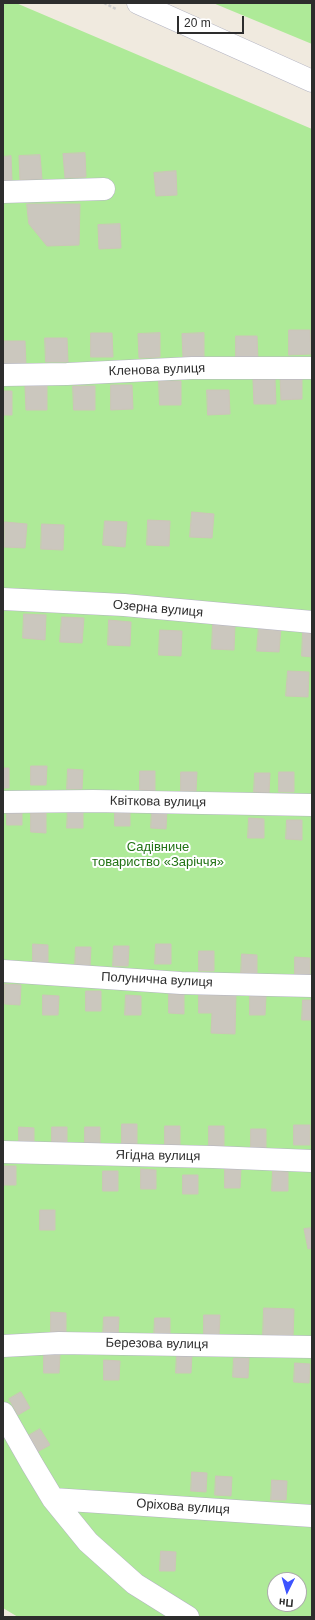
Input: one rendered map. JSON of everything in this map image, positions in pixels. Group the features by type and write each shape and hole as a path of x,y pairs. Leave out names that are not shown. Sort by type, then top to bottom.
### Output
{"street":[{"path":"138,3 312,82"},
{"path":"3,192 104,189"},
{"name":"Кленова вулиця","path":"3,375 67,374 192,368 312,368"},
{"name":"Озерна вулиця","path":"3,599 124,605 312,622"},
{"name":"Квіткова вулиця","path":"3,802 93,801 312,805"},
{"name":"Полунична вулиця","path":"3,971 181,983 312,986"},
{"name":"Ягідна вулиця","path":"3,1152 312,1161"},
{"name":"Березова вулиця","path":"3,1346 59,1343 312,1347"},
{"path":"3,1413 53,1499 88,1542 135,1584 188,1617"},
{"name":"Оріхова вулиця","path":"53,1499 312,1516"}],"green space":[{"name":"Садівниче товариство «Заріччя»","path":"3,3 16,3 312,129 312,1617 18,1617 3,1608"},
{"path":"213,3 312,3 312,44"}],"building":[{"path":"85,153 86,177 65,178 63,154"},
{"path":"40,155 42,179 20,180 19,156"},
{"path":"11,156 12,180 3,181 3,157"},
{"path":"176,171 177,195 156,196 154,173"},
{"path":"27,204 80,204 79,245 47,246 29,224"},
{"path":"120,224 121,248 99,249 98,225"},
{"path":"289,330 310,330 311,354 289,355"},
{"path":"91,333 112,333 113,357 91,357"},
{"path":"160,333 160,357 139,358 138,334"},
{"path":"204,333 204,358 183,358 182,334"},
{"path":"236,336 257,336 258,360 236,361"},
{"path":"45,338 67,338 68,362 46,362"},
{"path":"4,341 25,341 26,365 4,366"},
{"path":"302,374 302,399 281,400 280,375"},
{"path":"275,379 276,404 254,404 253,380"},
{"path":"159,381 181,381 181,405 160,405"},
{"path":"47,385 47,410 26,410 25,386"},
{"path":"111,385 132,385 133,409 111,410"},
{"path":"73,386 95,386 95,410 74,410"},
{"path":"207,390 229,390 230,414 208,415"},
{"path":"3,391 12,391 12,415 3,415"},
{"path":"192,512 214,514 212,538 190,537"},
{"path":"148,520 170,521 169,546 147,545"},
{"path":"105,521 127,522 125,547 103,545"},
{"path":"5,522 27,524 25,548 4,547"},
{"path":"42,524 64,525 63,550 41,549"},
{"path":"24,614 46,615 45,640 23,638"},
{"path":"62,617 84,618 82,643 60,642"},
{"path":"109,620 131,622 130,646 108,645"},
{"path":"213,624 235,625 234,650 212,649"},
{"path":"259,626 281,627 279,652 257,651"},
{"path":"160,630 182,631 181,656 159,655"},
{"path":"303,631 312,632 312,657 302,656"},
{"path":"288,671 309,672 308,697 286,696"},
{"path":"31,766 47,766 46,785 31,785"},
{"path":"3,768 9,768 9,788 3,788"},
{"path":"68,769 83,770 82,789 67,789"},
{"path":"140,771 155,771 155,791 140,790"},
{"path":"181,772 197,772 196,791 181,791"},
{"path":"279,772 294,772 294,792 279,792"},
{"path":"255,773 270,773 269,793 254,792"},
{"path":"7,805 22,805 22,825 7,825"},
{"path":"115,806 130,807 130,826 115,826"},
{"path":"68,808 83,808 83,828 67,828"},
{"path":"152,809 167,809 166,829 151,828"},
{"path":"31,813 46,813 46,833 31,832"},
{"path":"249,818 264,819 264,838 248,838"},
{"path":"287,820 302,820 302,840 286,839"},
{"path":"33,944 48,945 48,964 33,964"},
{"path":"156,944 171,944 171,964 155,964"},
{"path":"114,946 129,946 128,966 113,966"},
{"path":"76,947 91,947 90,967 75,966"},
{"path":"199,951 214,951 214,971 199,971"},
{"path":"242,954 257,955 257,974 241,973"},
{"path":"295,957 310,958 310,977 295,977"},
{"path":"5,984 21,985 20,1005 5,1004"},
{"path":"86,991 101,991 101,1011 86,1011"},
{"path":"199,992 236,993 235,1034 211,1033 212,1013 199,1013"},
{"path":"169,994 184,994 184,1014 169,1013"},
{"path":"43,995 59,996 58,1015 43,1015"},
{"path":"126,995 141,996 141,1015 125,1015"},
{"path":"250,995 266,996 265,1015 250,1015"},
{"path":"303,1000 312,1000 312,1020 302,1020"},
{"path":"122,1124 137,1124 137,1144 122,1144"},
{"path":"294,1125 310,1125 310,1145 294,1145"},
{"path":"165,1126 180,1126 180,1145 165,1145"},
{"path":"209,1126 224,1126 224,1146 209,1146"},
{"path":"19,1127 34,1128 34,1148 19,1147"},
{"path":"52,1127 67,1127 67,1147 52,1147"},
{"path":"85,1127 100,1127 100,1147 85,1146"},
{"path":"251,1129 266,1129 266,1149 251,1148"},
{"path":"3,1166 16,1166 16,1185 3,1185"},
{"path":"225,1168 241,1168 240,1188 225,1188"},
{"path":"141,1169 156,1170 156,1189 141,1189"},
{"path":"103,1171 118,1171 118,1191 103,1191"},
{"path":"273,1171 288,1172 288,1191 272,1191"},
{"path":"183,1175 198,1175 198,1194 183,1194"},
{"path":"40,1210 55,1210 55,1230 40,1230"},
{"path":"312,1228 312,1248 308,1249 304,1229"},
{"path":"264,1308 294,1309 293,1337 263,1336"},
{"path":"51,1312 66,1313 66,1332 51,1332"},
{"path":"204,1315 220,1315 219,1335 204,1335"},
{"path":"104,1317 119,1317 118,1337 103,1336"},
{"path":"155,1318 170,1318 170,1338 154,1337"},
{"path":"44,1353 60,1354 59,1373 44,1373"},
{"path":"177,1353 192,1354 191,1373 176,1373"},
{"path":"234,1358 249,1358 248,1378 233,1377"},
{"path":"104,1360 120,1361 119,1380 104,1380"},
{"path":"295,1363 310,1364 309,1383 294,1382"},
{"path":"21,1392 30,1408 18,1415 9,1399"},
{"path":"40,1429 50,1445 37,1452 28,1436"},
{"path":"192,1472 207,1473 206,1492 191,1491"},
{"path":"216,1476 232,1477 231,1496 215,1495"},
{"path":"272,1480 287,1481 286,1500 271,1500"},
{"path":"161,1551 176,1552 175,1571 160,1571"}]}
